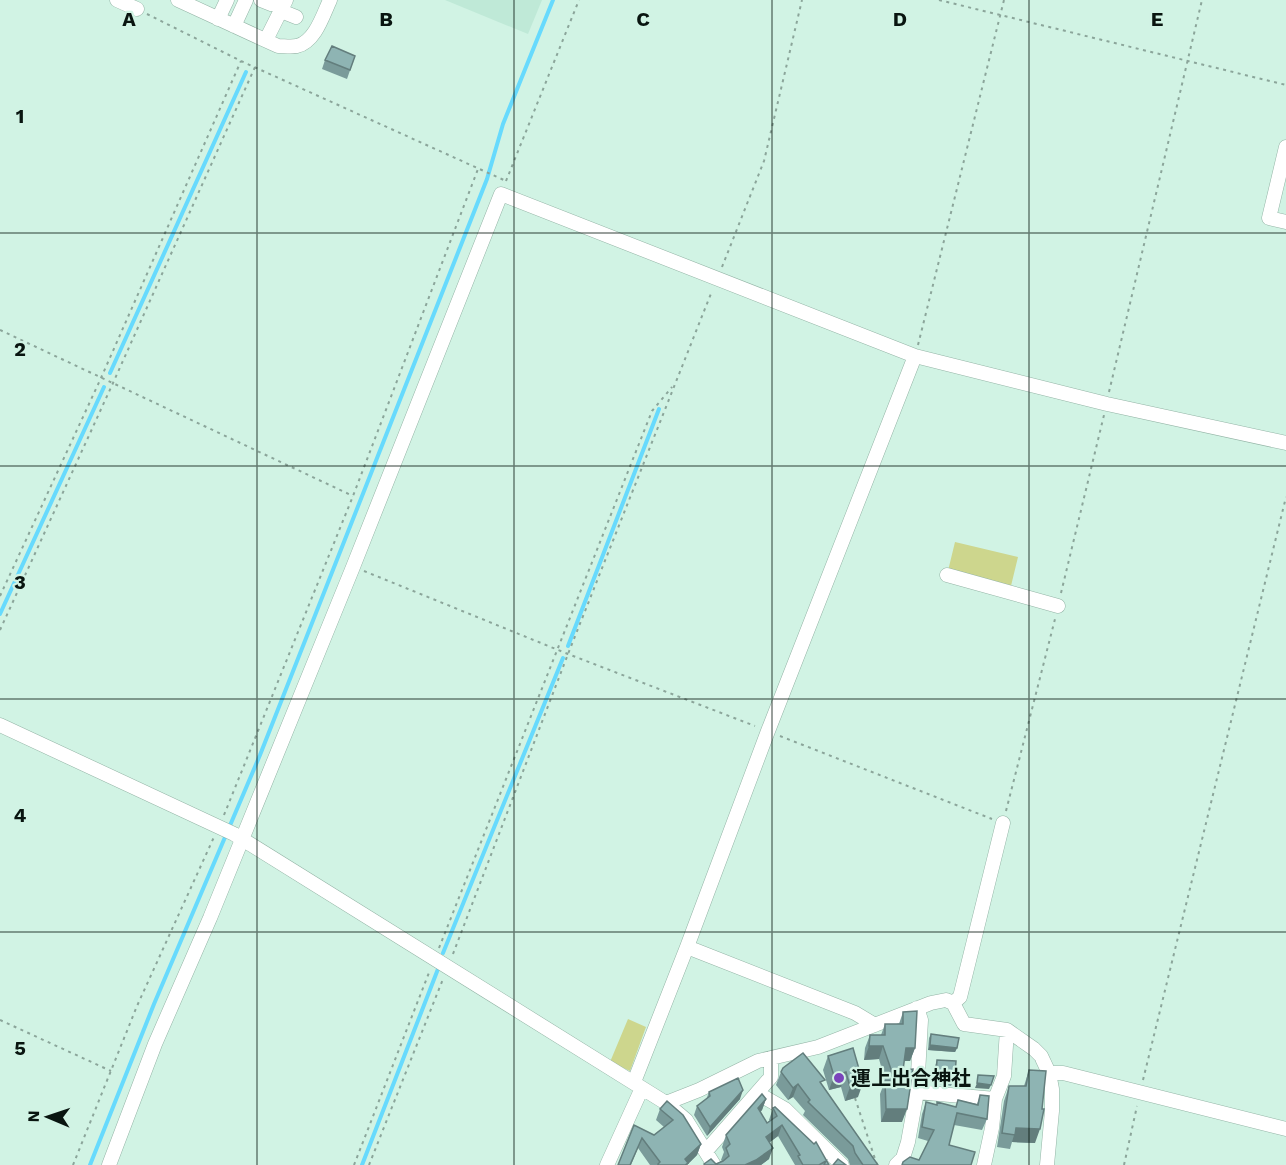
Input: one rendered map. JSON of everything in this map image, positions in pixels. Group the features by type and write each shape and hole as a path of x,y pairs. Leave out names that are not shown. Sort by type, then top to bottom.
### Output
{"street":[{"path":"117,0 137,9"},
{"path":"214,17 217,0"},
{"path":"214,17 227,0"},
{"path":"234,26 246,0"},
{"path":"261,0 270,4 280,4 296,17"},
{"path":"184,1 278,46 300,45 311,38 330,0"},
{"path":"266,40 280,4"},
{"path":"1286,147 1269,218 1286,222"},
{"path":"109,1165 230,833 353,567 503,188 717,279 915,356 1107,404 1286,443"},
{"path":"607,1165 768,731 915,356"},
{"path":"947,575 1058,606"},
{"path":"0,725 230,833 448,966 666,1102 686,1120 713,1165"},
{"path":"953,1003 960,997 1003,823"},
{"path":"687,947 855,1013 875,1024"},
{"path":"666,1102 699,1090 758,1061 818,1047 917,1008 946,1000 953,1003 964,1024 1007,1030 1041,1056 1049,1073 1052,1089 1047,1165"},
{"path":"896,1165 903,1158 908,1142 917,1092 921,1020 917,1008"},
{"path":"984,1165 992,1128 995,1099 1004,1076 1007,1030"},
{"path":"706,1151 771,1077 771,1058"},
{"path":"1049,1073 1062,1072 1286,1129"},
{"path":"917,1092 995,1099"},
{"path":"757,1093 785,1109 842,1165"}],"path":[{"path":"503,188 579,0"},
{"path":"369,1165 568,654 764,161 802,0"},
{"path":"939,0 1286,85"},
{"path":"915,356 1004,0"},
{"path":"137,9 241,61 494,176 503,188"},
{"path":"0,596 101,378 241,61"},
{"path":"0,630 255,67"},
{"path":"73,1165 136,1006 230,833 352,496 478,169"},
{"path":"0,330 352,496"},
{"path":"354,1165 652,411 674,385"},
{"path":"1124,1165 1286,497"},
{"path":"353,567 568,654 1003,823"},
{"path":"0,1020 111,1071"},
{"path":"855,1098 878,1165"}],"shaded area":[{"path":"445,0 542,0 528,34"}],"green space":[{"path":"955,542 1018,557 1010,590 947,575"},
{"path":"628,1019 646,1027 630,1071 610,1062"}],"building":[{"path":"332,46 355,56 350,70 325,60"},
{"path":"917,1011 915,1048 906,1048 903,1070 913,1069 907,1109 886,1109 885,1081 895,1081 883,1046 869,1046 870,1035 885,1035 885,1024 903,1024 903,1012"},
{"path":"931,1034 959,1038 957,1048 930,1045"},
{"path":"853,1048 863,1083 850,1087 846,1072 834,1076 828,1056"},
{"path":"803,1053 825,1080 820,1082 878,1165 863,1165 853,1146 808,1102 810,1100 798,1084 793,1088 781,1072"},
{"path":"937,1060 956,1061 955,1077 936,1074"},
{"path":"1029,1070 1046,1071 1042,1109 1044,1109 1040,1129 1016,1128 1015,1135 1002,1133 1009,1086 1026,1086"},
{"path":"978,1075 994,1076 991,1085 977,1083"},
{"path":"738,1078 743,1090 710,1127 697,1106 710,1096 709,1092"},
{"path":"762,1094 766,1099 758,1108 767,1123 777,1116 773,1108 775,1107 814,1144 816,1142 829,1165 824,1165 826,1161 819,1165 803,1165 798,1156 800,1155 782,1125 766,1137 773,1148 756,1160 745,1165 704,1164 711,1159 716,1164 729,1156 726,1148 730,1144 726,1135"},
{"path":"980,1095 989,1096 987,1119 957,1113 949,1145 975,1152 971,1165 902,1165 910,1157 919,1160 934,1130 922,1127 926,1102 937,1105 937,1102 956,1107 958,1100 978,1105"},
{"path":"667,1101 683,1115 701,1144 685,1159 688,1163 658,1165 660,1162 642,1138 630,1165 618,1165 634,1125 654,1135 673,1120 660,1109"},
{"path":"838,1159 846,1165 833,1165"}],"waterway":[{"path":"90,1165 154,1004 260,755 487,179 503,124 553,0"},
{"path":"110,373 246,72"},
{"path":"0,614 104,387"},
{"path":"568,646 659,409"},
{"path":"443,953 563,658"},
{"path":"362,1165 438,969"}],"place":[{"name":"運上出合神社","path":"839,1078"}]}
